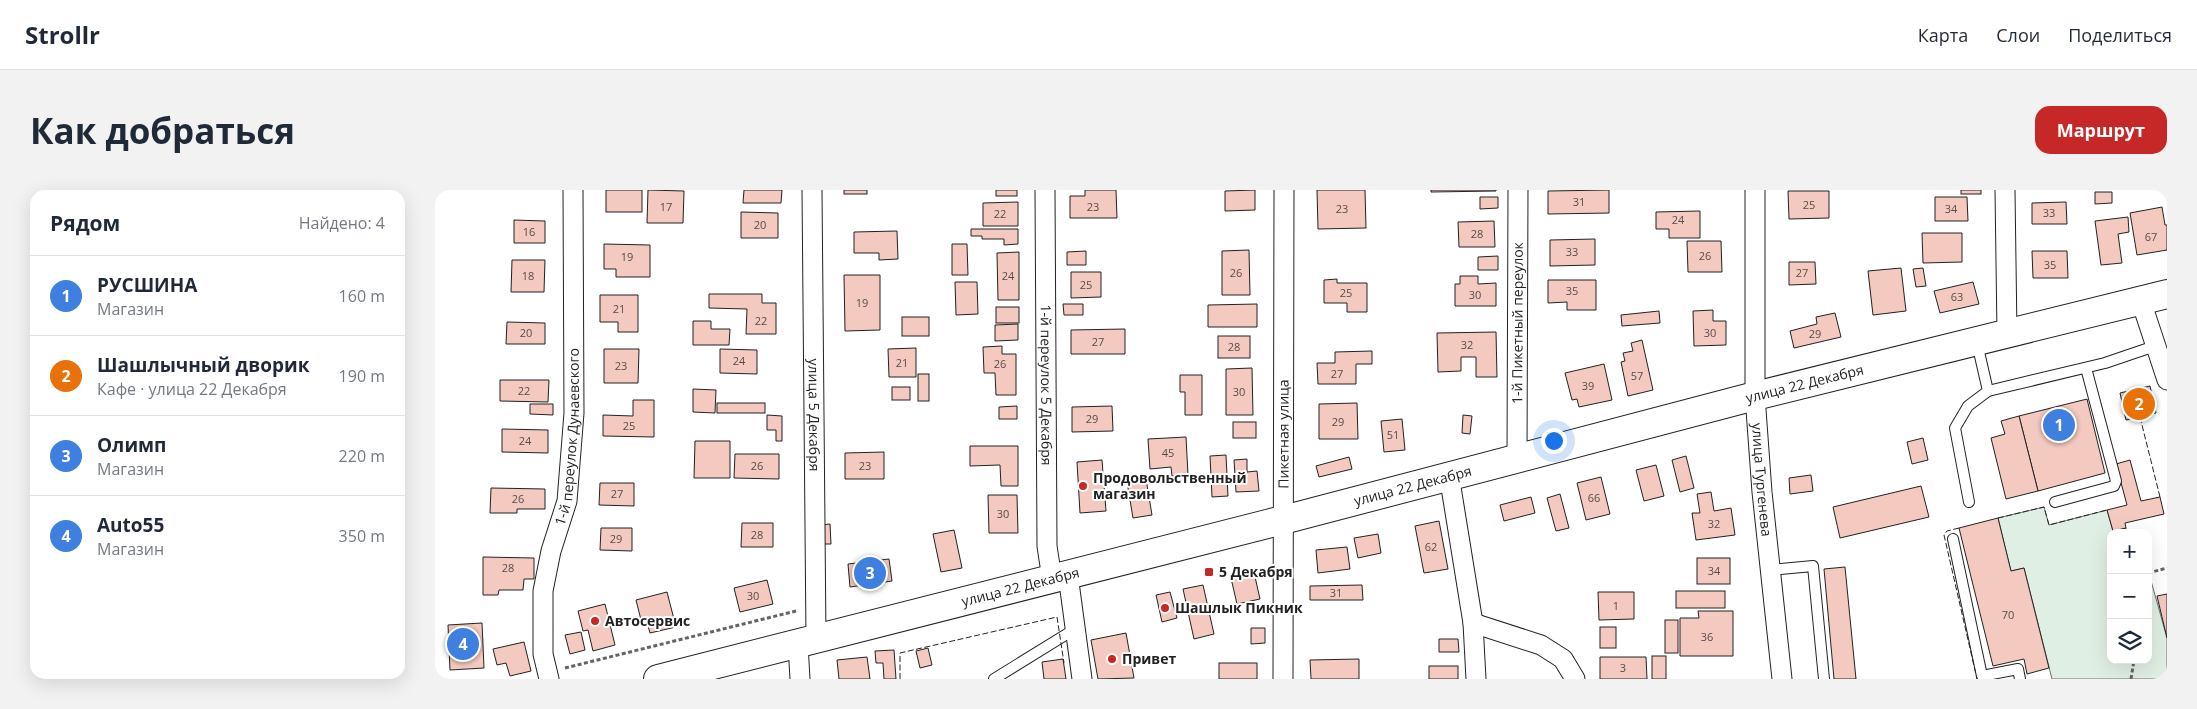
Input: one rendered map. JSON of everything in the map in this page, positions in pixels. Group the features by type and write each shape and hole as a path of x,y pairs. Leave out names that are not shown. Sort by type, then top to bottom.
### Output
{"main road":[{"name":"улица 22 Декабря","path":"658,679 1283,520 1755,396 2167,294"}],"street":[{"name":"1-й переулок Дунаевского","path":"548,675 543,654 543,591 551,551 567,501 574,412 573,190"},
{"name":"улица 5 Декабря","path":"799,679 816,606 812,190"},
{"name":"1-й переулок 5 Декабря","path":"1045,190 1047,546 1060,577 1075,629 1081,679"},
{"name":"Пикетная улица","path":"1283,679 1285,190"},
{"name":"1-й Пикетный переулок","path":"1517,458 1518,190"},
{"name":"улица Тургенева","path":"1755,190 1755,396 1770,570 1782,679"},
{"path":"2005,190 2007,334"},
{"path":"2141,301 2167,380"},
{"path":"1449,475 1473,623 1476,679"},
{"path":"1473,623 1541,645 1563,659 1575,679"}],"lane":[{"path":"1977,341 1989,391"},
{"path":"1969,502 1955,428 1968,406 1989,391 2105,363 2155,346"},
{"path":"2055,502 2114,486 2116,481 2086,368"},
{"path":"1953,539 1982,676 2018,669 2020,679"},
{"path":"1770,570 1813,566 1824,679"},
{"path":"994,679 1075,629"}],"path":[{"path":"2152,572 2167,568"},
{"path":"548,675 816,606"},
{"path":"2131,679 2133,664"}],"green space":[{"path":"2044,507 2049,525 2107,510 2112,529 2107,529 2107,664 2152,664 2152,584 2167,638 2167,679 2052,679 2024,568 2011,571 1998,518"}],"building":[{"path":"606,190 642,190 642,212 606,212"},
{"path":"648,190 684,191 683,223 647,223"},
{"path":"744,190 782,190 781,203 743,203"},
{"path":"844,190 867,190 867,194 844,194"},
{"path":"996,190 1017,190 1017,196 996,196"},
{"path":"1085,190 1116,190 1117,218 1070,218 1070,196 1085,196"},
{"path":"1255,190 1255,210 1225,211 1225,191"},
{"path":"1317,190 1365,190 1366,228 1318,229"},
{"path":"1431,190 1496,190 1496,191 1431,192"},
{"path":"1609,190 1609,213 1548,214 1548,191"},
{"path":"1961,190 1981,190 1981,194 1961,194"},
{"path":"1788,191 1829,191 1829,218 1789,219"},
{"path":"2095,192 2112,192 2112,203 2095,204"},
{"path":"1480,197 1498,197 1498,208 1480,209"},
{"path":"1935,197 1967,197 1968,221 1935,221"},
{"path":"1018,202 1018,226 983,226 983,203"},
{"path":"2066,202 2067,224 2032,224 2032,203"},
{"path":"2162,207 2165,225 2167,225 2167,250 2137,255 2130,213"},
{"path":"1700,211 1700,238 1669,238 1669,229 1656,229 1656,212"},
{"path":"741,212 778,213 778,238 741,238"},
{"path":"2128,217 2129,232 2118,234 2122,263 2101,265 2095,221"},
{"path":"514,220 545,221 545,243 514,243"},
{"path":"1494,221 1495,247 1459,247 1458,222"},
{"path":"971,229 1018,229 1018,244 1004,245 1004,239 982,239 982,236 971,236"},
{"path":"897,231 898,259 879,260 879,253 854,253 854,232"},
{"path":"1922,233 1962,233 1962,262 1923,263"},
{"path":"1595,239 1595,265 1550,266 1550,240"},
{"path":"1687,241 1721,241 1722,272 1688,272"},
{"path":"604,244 650,245 650,277 616,277 616,269 604,269"},
{"path":"952,244 967,244 968,275 952,275"},
{"path":"1249,250 1250,295 1222,295 1222,251"},
{"path":"1086,251 1086,265 1067,265 1067,252"},
{"path":"2032,251 2067,251 2068,278 2033,278"},
{"path":"1019,252 1019,300 998,300 997,253"},
{"path":"1498,256 1498,270 1478,270 1478,257"},
{"path":"512,260 545,260 544,292 511,292"},
{"path":"1789,262 1815,262 1816,284 1789,285"},
{"path":"1901,268 1906,311 1873,315 1868,271"},
{"path":"1923,268 1926,286 1916,287 1913,269"},
{"path":"1071,272 1101,272 1101,297 1071,298"},
{"path":"844,275 880,275 880,330 845,331"},
{"path":"1460,276 1478,276 1478,284 1496,283 1496,306 1455,306 1455,284 1460,284"},
{"path":"1337,279 1337,283 1367,283 1367,312 1347,312 1347,303 1324,303 1324,280"},
{"path":"1548,280 1596,280 1596,310 1567,310 1567,302 1548,303"},
{"path":"955,282 977,282 978,314 956,315"},
{"path":"1973,282 1979,304 1940,313 1934,291"},
{"path":"709,294 762,294 762,303 776,303 776,334 746,334 747,309 709,308"},
{"path":"600,295 638,295 638,332 618,332 618,322 600,322"},
{"path":"1063,304 1083,304 1083,315 1064,315"},
{"path":"1257,304 1257,327 1208,327 1208,305"},
{"path":"996,307 1019,307 1019,323 996,323"},
{"path":"1713,310 1713,321 1726,321 1726,345 1694,346 1693,311"},
{"path":"1659,311 1660,323 1622,326 1621,315"},
{"path":"1835,313 1841,337 1794,348 1790,331 1817,324 1816,317"},
{"path":"902,317 929,317 929,336 902,336"},
{"path":"693,321 711,321 711,329 730,329 729,345 693,345"},
{"path":"507,322 545,323 545,344 506,344"},
{"path":"1018,324 1018,340 995,341 995,325"},
{"path":"1125,329 1125,354 1071,354 1071,330"},
{"path":"1496,332 1497,377 1476,377 1476,357 1461,357 1461,371 1438,372 1437,333"},
{"path":"1218,336 1250,336 1250,358 1218,358"},
{"path":"1642,340 1653,390 1628,396 1621,362 1625,361 1623,353 1633,351 1631,343"},
{"path":"1002,346 1002,354 1016,354 1016,395 996,395 995,373 984,373 983,347"},
{"path":"916,348 916,377 889,377 888,349"},
{"path":"604,349 639,349 638,383 604,383"},
{"path":"720,349 757,350 757,374 720,373"},
{"path":"1372,351 1372,364 1356,364 1356,384 1318,384 1317,363 1335,363 1335,352"},
{"path":"1604,364 1612,400 1579,407 1577,399 1572,400 1565,373"},
{"path":"1252,368 1253,415 1226,415 1226,369"},
{"path":"918,374 929,374 929,401 918,401"},
{"path":"1180,375 1202,375 1202,415 1185,415 1185,392 1180,392"},
{"path":"500,380 549,380 548,402 500,401"},
{"path":"2150,386 2156,413 2126,420 2120,393"},
{"path":"892,387 910,387 910,400 892,400"},
{"path":"693,389 716,390 715,413 693,412"},
{"path":"2087,399 2105,473 2038,491 2019,416"},
{"path":"633,400 654,400 654,437 603,436 603,415 633,416"},
{"path":"717,403 765,403 765,413 717,413"},
{"path":"1357,403 1358,439 1319,439 1319,404"},
{"path":"530,404 553,404 553,415 530,414"},
{"path":"1017,406 1017,419 999,419 999,407"},
{"path":"1112,406 1113,431 1072,432 1072,407"},
{"path":"767,415 782,416 782,441 776,441 776,430 767,430"},
{"path":"1463,415 1472,416 1470,434 1462,433"},
{"path":"2019,416 2038,491 2006,499 1991,438 2005,434 2001,421"},
{"path":"1402,419 1405,450 1384,452 1381,421"},
{"path":"1233,422 1256,422 1256,438 1233,438"},
{"path":"502,429 548,430 548,453 502,452"},
{"path":"1186,437 1188,475 1172,476 1171,467 1150,469 1148,439"},
{"path":"1923,438 1928,460 1912,464 1907,442"},
{"path":"695,441 730,441 730,478 694,478"},
{"path":"970,446 1018,446 1018,486 1001,486 1000,465 970,466"},
{"path":"884,452 884,479 845,479 845,453"},
{"path":"735,454 779,454 779,479 734,478"},
{"path":"1226,455 1228,496 1212,497 1210,456"},
{"path":"1686,456 1694,488 1680,492 1672,460"},
{"path":"1349,457 1352,469 1319,477 1316,466"},
{"path":"1247,459 1247,472 1257,471 1259,491 1236,492 1234,460"},
{"path":"1102,460 1106,511 1080,513 1077,462"},
{"path":"2130,460 2141,501 2160,497 2164,514 2125,523 2126,528 2112,529 2107,510 2127,505 2116,464"},
{"path":"1656,465 1664,496 1644,501 1636,470"},
{"path":"1811,475 1813,491 1790,494 1789,478"},
{"path":"1601,477 1610,514 1586,520 1577,483"},
{"path":"1146,479 1152,515 1133,518 1127,482"},
{"path":"600,483 634,483 634,506 599,505"},
{"path":"1921,486 1929,517 1840,538 1833,507"},
{"path":"491,488 545,489 545,509 517,509 517,513 490,513"},
{"path":"1711,492 1714,511 1731,508 1735,535 1696,540 1692,513 1700,513 1697,494"},
{"path":"1560,494 1569,528 1556,531 1547,498"},
{"path":"988,495 1017,495 1018,533 989,533"},
{"path":"1531,497 1535,513 1504,521 1500,505"},
{"path":"1998,518 2011,571 2024,568 2049,668 2027,674 2024,659 1993,666 1959,528"},
{"path":"1439,521 1448,569 1424,573 1415,526"},
{"path":"742,523 773,523 773,547 741,547"},
{"path":"830,524 831,544 820,544 820,525"},
{"path":"601,528 632,528 632,551 600,550"},
{"path":"954,530 962,568 941,572 933,534"},
{"path":"1378,534 1381,553 1358,558 1354,538"},
{"path":"1347,547 1350,569 1318,573 1316,550"},
{"path":"483,557 534,558 534,579 524,579 523,590 499,590 498,595 483,595"},
{"path":"1697,558 1730,558 1730,584 1697,584"},
{"path":"889,559 892,581 850,587 848,564"},
{"path":"1845,567 1856,679 1834,679 1824,569"},
{"path":"1253,568 1260,599 1237,604 1230,574"},
{"path":"767,580 773,604 740,612 734,588"},
{"path":"1203,585 1214,634 1194,639 1183,589"},
{"path":"1362,585 1363,600 1310,600 1310,586"},
{"path":"1676,591 1725,591 1725,608 1676,608"},
{"path":"667,592 676,627 650,633 646,619 641,620 636,600"},
{"path":"1170,592 1177,618 1162,622 1156,595"},
{"path":"1598,592 1634,592 1634,619 1599,620"},
{"path":"2167,594 2167,638 2157,596"},
{"name":"Автосервис","path":"605,604 615,645 593,651 588,630 583,631 578,611"},
{"path":"1698,611 1733,611 1733,656 1680,656 1680,618 1699,618"},
{"path":"1665,620 1678,620 1678,653 1665,653"},
{"path":"482,623 484,668 450,670 448,625"},
{"path":"1600,627 1616,627 1616,648 1600,648"},
{"path":"1251,628 1265,628 1265,643 1251,644"},
{"path":"581,632 585,650 570,654 565,635"},
{"name":"Привет","path":"1126,633 1134,678 1098,679 1091,640"},
{"path":"1439,639 1458,639 1459,652 1439,652"},
{"path":"524,642 531,671 510,676 506,663 497,665 493,649"},
{"path":"928,648 932,665 920,668 916,651"},
{"path":"894,650 896,679 884,679 883,663 876,663 875,651"},
{"path":"1652,656 1666,656 1666,679 1652,679"},
{"path":"867,657 870,679 839,679 837,660"},
{"path":"1600,657 1646,657 1647,679 1600,679"},
{"path":"1063,659 1066,679 1044,679 1042,662"},
{"path":"1359,659 1359,679 1311,679 1310,660"},
{"path":"1219,663 1257,663 1257,679 1219,679"},
{"path":"1429,666 1458,666 1458,679 1429,679"}],"fence":[{"path":"2140,417 2160,497"},
{"path":"1998,518 2044,507 2049,525 2107,510"},
{"path":"1959,528 1947,531 1944,535 1977,679"},
{"path":"900,679 900,653 1057,617 1064,663"}],"place":[{"name":"Шашлычный дворик","path":"2139,404"},
{"name":"РУСШИНА","path":"2059,425"},
{"name":"Продовольственный магазин","path":"1083,486"},
{"name":"5 Декабря","path":"1209,572"},
{"name":"Олимп","path":"870,573"},
{"name":"Шашлык Пикник","path":"1165,608"},
{"name":"Автосервис","path":"595,621"},
{"name":"Auto55","path":"463,644"},
{"name":"Привет","path":"1112,659"}]}
